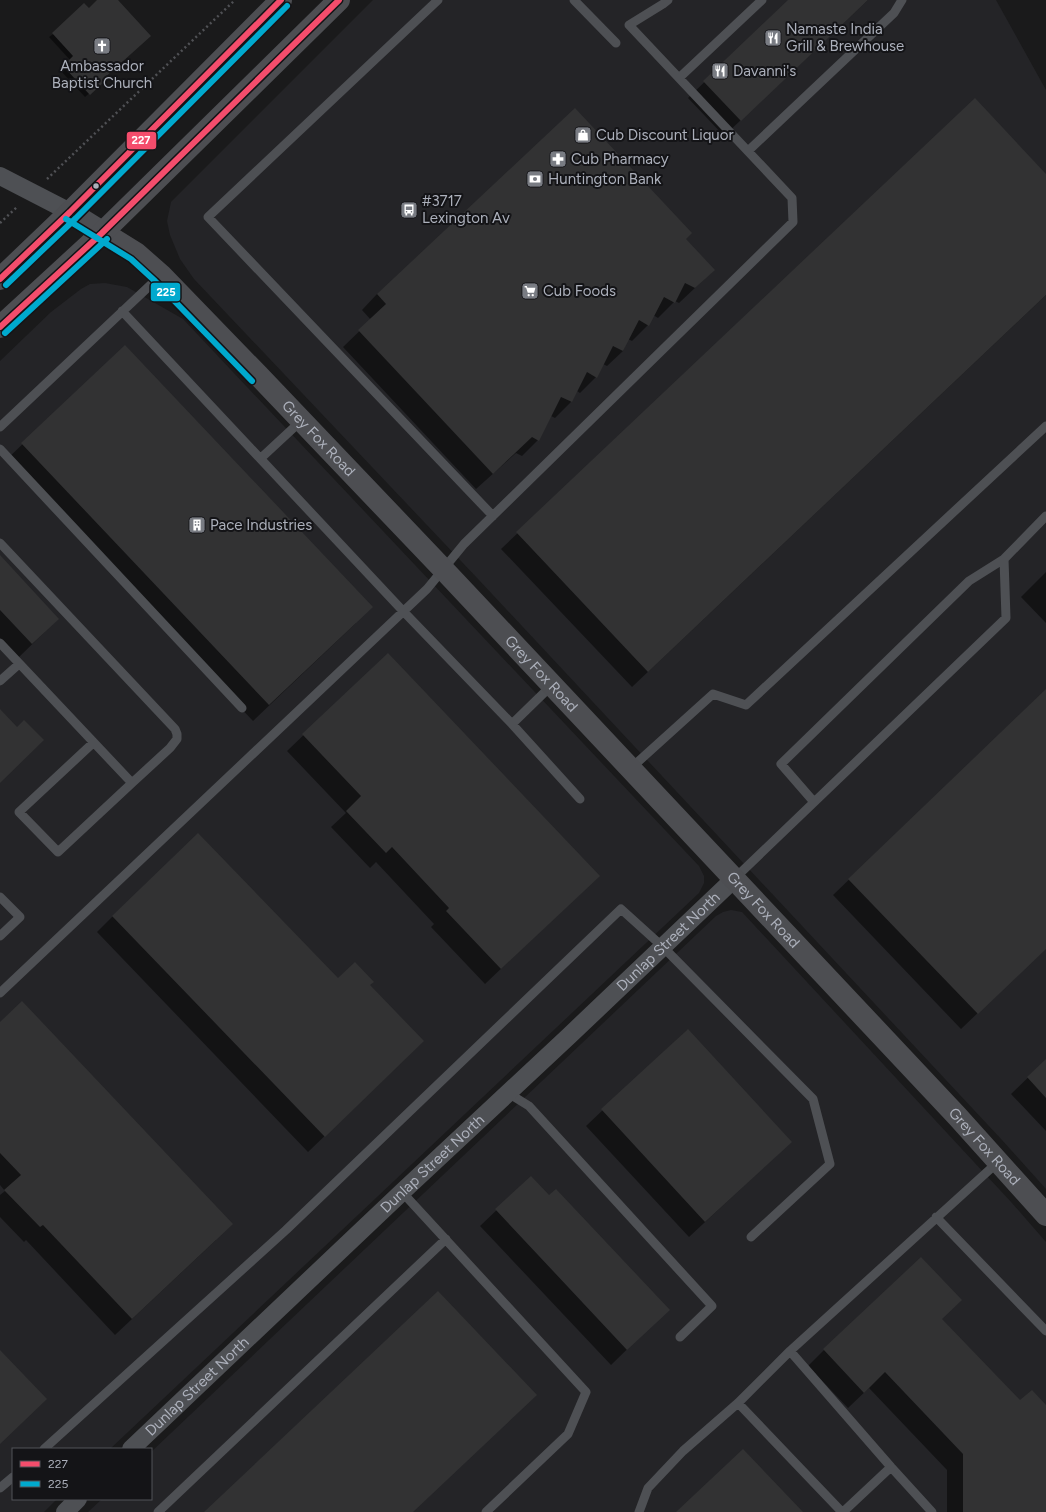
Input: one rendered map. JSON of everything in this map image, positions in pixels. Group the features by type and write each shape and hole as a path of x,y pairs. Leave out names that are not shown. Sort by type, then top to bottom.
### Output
{"street":[{"path":"0,279 70,212 281,0"},
{"path":"0,327 102,233 339,0"},
{"name":"Grey Fox Road","path":"0,176 70,212 136,253 161,275 302,420 443,569 551,686 952,1111 1046,1215"},
{"name":"Dunlap Street North","path":"132,1448 734,879"}],"lane":[{"path":"438,0 208,216 493,516"},
{"path":"574,0 616,43"},
{"path":"0,992 427,588 464,544 793,222 792,198 629,25 668,0"},
{"path":"679,78 762,0"},
{"path":"748,151 894,13 902,0"},
{"path":"0,427 161,275"},
{"path":"122,311 403,611 512,724 580,799"},
{"path":"261,458 302,420"},
{"path":"630,769 713,694 746,704 1045,430"},
{"path":"0,448 242,708"},
{"path":"814,802 781,764 969,581 1004,559 1046,516"},
{"path":"0,543 175,729 177,734 174,744 58,852 19,812 93,742"},
{"path":"734,879 1006,618 1004,559"},
{"path":"0,643 132,783"},
{"path":"0,681 19,664"},
{"path":"512,724 551,686"},
{"path":"0,896 20,917 0,936"},
{"path":"45,1448 286,1230 620,909 663,947 813,1099 830,1164 751,1237"},
{"path":"508,1093 529,1106 712,1306 680,1337"},
{"path":"639,1512 648,1488 683,1451 738,1403 790,1351 998,1162"},
{"path":"402,1192 586,1392 568,1434 486,1512"},
{"path":"936,1217 1046,1331"},
{"path":"158,1512 446,1239"},
{"path":"790,1351 932,1512"},
{"path":"738,1403 842,1512 891,1467"},
{"path":"0,1488 12,1477"}],"path":[{"path":"0,223 235,0"}],"shaded area":[{"path":"373,0 996,0 1046,90 1046,1189 479,580 194,279 180,259 170,235 167,221 171,202"},
{"path":"105,283 127,287 183,319 699,866 704,876 704,883 699,893 111,1448 12,1448 12,1500 56,1500 44,1512 0,1512 0,361 51,312 90,284"},
{"path":"731,910 742,912 1012,1203 1046,1242 1046,1512 88,1512 101,1500 152,1500 152,1451 716,916"}],"building":[{"name":"Ambassador Baptist Church","path":"97,0 118,0 151,36 102,80 104,82 90,95 63,66 73,56 52,33 84,3 89,8"},
{"path":"788,0 868,0 741,121 703,81"},
{"path":"975,98 1046,174 1046,295 648,672 516,532"},
{"name":"Cub Foods","path":"575,108 692,233 686,239 715,270 695,288 685,283 675,303 664,297 649,326 639,320 623,351 613,346 597,378 587,372 572,402 561,397 539,441 532,437 493,474 358,330 386,304 377,294"},
{"name":"Pace Industries","path":"125,345 373,607 269,705 21,443"},
{"path":"0,555 59,619 32,644 0,610"},
{"path":"388,653 600,876 501,969 446,911 449,908 392,847 386,853 346,811 361,796 302,734"},
{"path":"1046,689 1046,949 978,1014 848,879"},
{"path":"0,709 17,727 24,720 44,740 0,783"},
{"path":"198,833 338,978 355,962 374,982 370,985 424,1041 325,1137 112,916"},
{"path":"22,1001 233,1224 132,1319 43,1225 40,1227 4,1190 21,1175 0,1153 0,1022"},
{"path":"688,1029 792,1142 705,1222 601,1109"},
{"path":"1046,1059 1046,1098 1027,1077"},
{"path":"531,1176 549,1195 556,1189 670,1310 627,1350 495,1209"},
{"path":"921,1257 962,1300 942,1319 1020,1400 1032,1390 1046,1405 1046,1512 963,1512 963,1454 885,1372 864,1393 823,1349"},
{"path":"438,1291 537,1395 413,1512 204,1512"},
{"path":"0,1350 47,1399 0,1444"},
{"path":"743,1449 803,1512 676,1512"}],"transit line":[{"name":"227","path":"0,279 70,212 281,0"},
{"name":"227","path":"0,327 102,233 339,0"},
{"name":"225","path":"6,285 76,218 287,6"},
{"name":"225","path":"66,219 131,259 155,281 252,381"},
{"name":"225","path":"5,333 107,239"}],"place":[{"name":"Namaste India Grill & Brewhouse","path":"773,38"},
{"name":"Ambassador Baptist Church","path":"102,46"},
{"name":"Davanni's","path":"720,71"},
{"name":"Cub Discount Liquor","path":"583,135"},
{"name":"Cub Pharmacy","path":"558,159"},
{"name":"Huntington Bank","path":"535,179"},
{"name":"#3717 Lexington Av","path":"409,210"},
{"name":"Cub Foods","path":"530,291"},
{"name":"Pace Industries","path":"197,525"}]}
